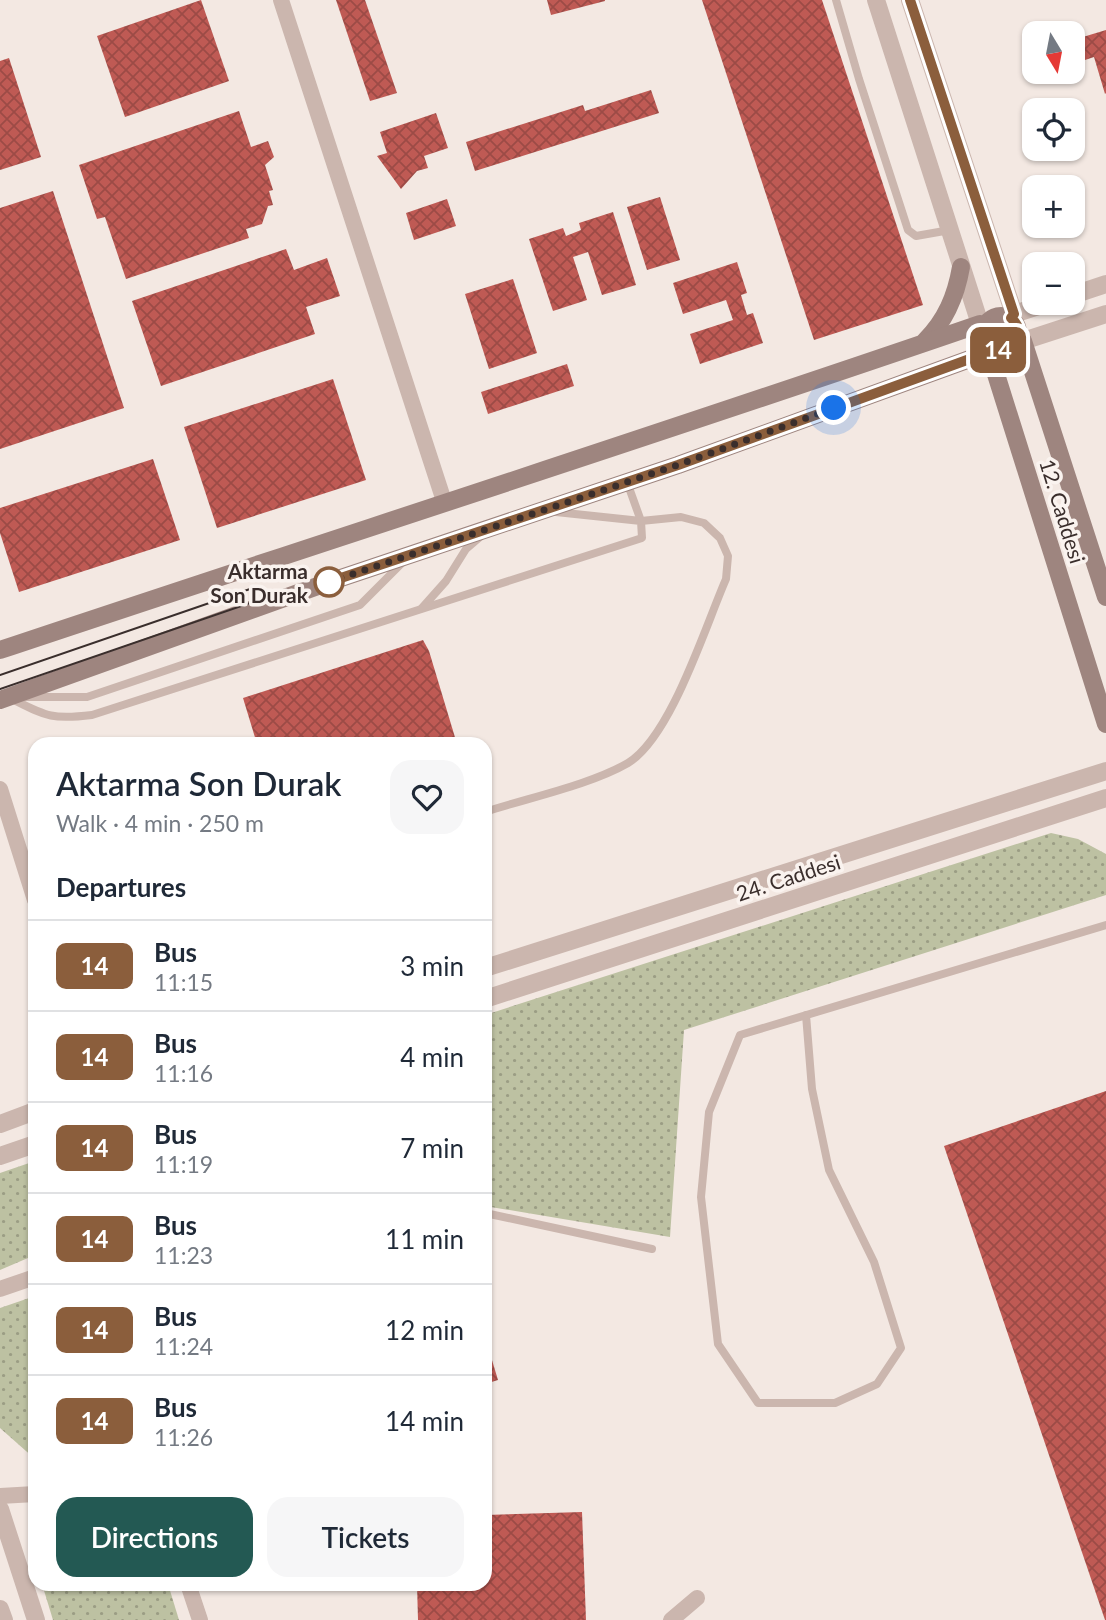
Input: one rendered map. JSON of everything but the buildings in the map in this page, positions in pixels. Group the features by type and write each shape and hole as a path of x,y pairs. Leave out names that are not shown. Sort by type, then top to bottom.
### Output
{"main road":[{"path":"923,344 948,310 961,267"},
{"path":"0,650 444,501 688,424 982,325 993,317 1012,316 1018,327 1020,340 1009,348 990,349 627,482 411,554 4,699"},
{"path":"982,325 990,349"},
{"name":"12. Caddesi","path":"1020,340 1106,597"},
{"name":"12. Caddesi","path":"990,349 1106,724"}],"street":[{"path":"281,0 444,501"},
{"path":"876,0 982,325"},
{"path":"910,0 1012,316 1022,312"},
{"path":"1085,291 1106,284"},
{"path":"1020,340 1106,314"},
{"name":"24. Caddesi","path":"492,966 1106,771"},
{"path":"0,789 28,878"},
{"name":"24. Caddesi","path":"492,997 1106,798"},
{"path":"0,1124 28,1114"},
{"path":"0,1156 28,1146"},
{"path":"0,1289 28,1279"},
{"path":"0,1496 28,1494"},
{"path":"0,1509 36,1620"},
{"path":"190,1591 200,1620"},
{"path":"671,1620 697,1598"},
{"path":"0,1609 4,1620"}],"lane":[{"path":"836,0 908,229 916,236 950,230"},
{"path":"4,699 61,719 92,715 642,538 641,521 627,482"},
{"path":"492,810 605,774 630,762 653,740 668,718 726,579 728,555 720,538 704,523 681,517 641,521 542,510"},
{"path":"420,610 446,581 466,550 492,527"},
{"path":"4,699 87,697 360,605 411,554"},
{"path":"806,1015 812,1089 829,1170 874,1262 901,1348 877,1384 835,1403 758,1403 718,1344 701,1198 709,1112 740,1035 806,1015 1106,925"},
{"path":"492,1215 652,1249"}],"green space":[{"path":"1051,833 1078,839 1106,854 1106,895 684,1030 670,1237 492,1207 492,1013"},
{"path":"28,1163 28,1258 0,1270 0,1173"},
{"path":"28,1298 28,1453 0,1428 0,1308"},
{"path":"44,1591 170,1591 179,1620 53,1620"}],"tram line":[{"path":"0,675 250,589"},
{"path":"0,689 256,601"}],"bus line":[{"name":"14","path":"329,582 678,465 989,352 992,347 1003,350 1014,344 1019,333 1018,327 1011,318 1014,314 910,0"}],"place":[{"name":"Aktarma Son Durak","path":"329,582"}],"route":[{"path":"329,582 678,465 834,408"}]}
